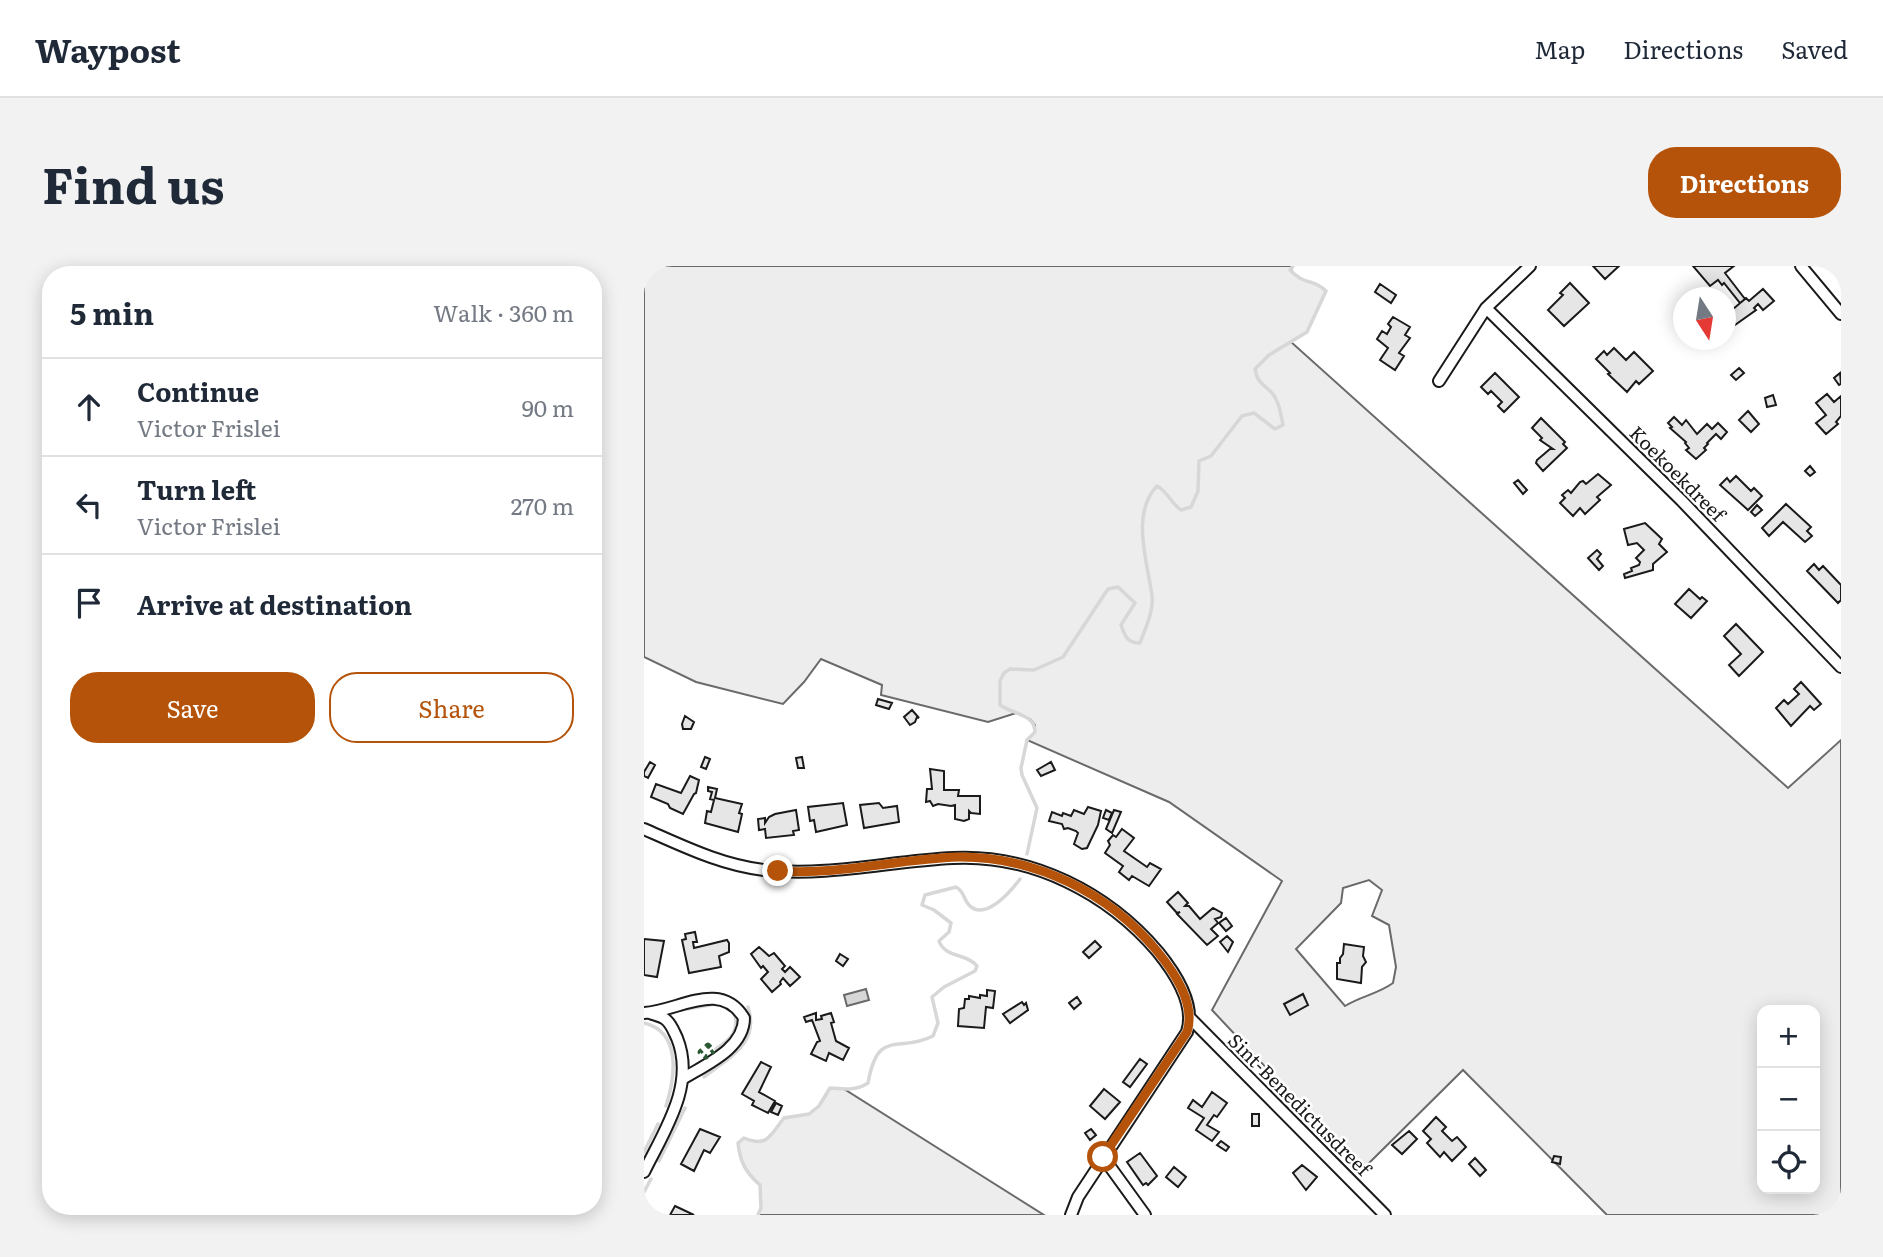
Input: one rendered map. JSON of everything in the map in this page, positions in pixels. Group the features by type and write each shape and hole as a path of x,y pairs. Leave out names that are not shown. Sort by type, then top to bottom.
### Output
{"street":[{"path":"1439,381 1486,308 1530,266"},
{"path":"1801,266 1841,314"},
{"name":"Koekoekdreef","path":"1486,308 1681,500 1841,667"},
{"path":"644,829 700,854 764,870 835,871 940,858 998,860 1057,877 1099,898 1139,930 1167,963 1177,980 1190,1018 1187,1032 1103,1157 1078,1197 1071,1215"},
{"path":"647,1013 715,998 730,1002 744,1018 740,1037 734,1045 684,1078"},
{"path":"644,1172 670,1119 684,1078 680,1046 672,1027 666,1019 647,1013"},
{"name":"Sint-Benedictusdreef","path":"1190,1018 1385,1215"},
{"path":"1103,1157 1145,1215"}],"shaded area":[{"path":"644,266 1293,266 1291,271 1296,276 1326,291 1307,332 1291,342 1788,788 1841,740 1841,1215 1607,1215 1463,1070 1362,1170 1212,1010 1282,881 1169,802 1027,740 1035,732 1035,725 1030,719 1016,713 988,722 881,695 882,685 821,659 783,704 696,682 644,657","holes":["1369,880 1382,890 1372,916 1389,925 1396,967 1393,983 1345,1006 1296,949 1341,903 1343,888"]},
{"path":"866,989 869,1000 847,1006 844,995"},
{"path":"830,1088 844,1089 1044,1215 758,1215 761,1208 760,1185 744,1166 738,1143 744,1138 764,1141 784,1118 809,1114 819,1106"}],"building":[{"path":"1593,266 1619,266 1605,279"},
{"path":"1693,266 1734,266 1725,273 1736,287 1727,287 1724,283 1722,285 1718,280 1710,286"},
{"path":"1570,283 1589,303 1564,326 1548,310 1563,295 1560,293"},
{"path":"1380,284 1396,295 1391,303 1375,292"},
{"path":"1736,287 1745,299 1740,303 1736,298"},
{"path":"1763,289 1774,301 1763,310 1758,304 1754,308 1756,310 1736,324 1736,306 1746,298 1749,301"},
{"path":"1393,317 1410,327 1405,335 1410,338 1399,353 1404,356 1395,370 1380,360 1388,348 1377,339 1382,331 1387,334 1391,327 1388,324"},
{"path":"1614,348 1626,360 1634,352 1653,371 1639,384 1636,381 1627,392 1596,359 1604,351 1607,355"},
{"path":"1739,368 1744,373 1736,380 1731,375"},
{"path":"1495,373 1519,397 1504,412 1498,406 1502,402 1491,391 1488,394 1481,387"},
{"path":"1840,373 1841,384 1839,385 1834,378"},
{"path":"1827,394 1834,402 1841,396 1841,416 1836,422 1838,424 1826,434 1816,423 1826,415 1816,403"},
{"path":"1773,395 1776,405 1767,407 1765,398"},
{"path":"1748,411 1759,424 1751,432 1739,420"},
{"path":"1674,417 1682,425 1686,420 1697,434 1707,424 1712,429 1718,423 1727,432 1721,439 1716,434 1707,443 1704,448 1706,450 1696,459 1686,450 1689,448 1686,442 1670,428 1672,427 1668,423"},
{"path":"1541,418 1565,442 1563,444 1567,448 1543,471 1536,463 1537,460 1553,449 1540,440 1542,438 1532,428"},
{"path":"1810,466 1815,472 1810,476 1805,471"},
{"path":"1598,474 1611,485 1597,497 1600,500 1585,514 1580,508 1573,516 1560,503 1565,498 1562,495 1568,490 1571,493 1580,482 1586,484"},
{"path":"1736,476 1751,491 1754,488 1762,496 1748,510 1720,485 1727,478 1730,482"},
{"path":"1518,480 1527,490 1523,494 1514,483"},
{"path":"1786,504 1811,527 1807,531 1812,536 1805,542 1783,522 1769,536 1762,528"},
{"path":"1757,505 1762,510 1755,516 1751,512"},
{"path":"1645,523 1662,539 1659,544 1667,552 1653,564 1653,570 1625,578 1624,574 1639,565 1640,562 1636,558 1644,550 1637,543 1628,545 1624,529"},
{"path":"1597,550 1601,554 1597,559 1603,566 1599,570 1588,558"},
{"path":"1814,564 1819,570 1823,566 1841,585 1841,600 1838,603 1807,571"},
{"path":"1689,589 1700,599 1702,597 1707,601 1691,618 1675,604"},
{"path":"1736,624 1763,652 1739,676 1729,665 1741,654 1724,636"},
{"path":"1801,682 1821,704 1814,710 1810,706 1791,726 1776,708 1784,700 1788,704 1799,694 1794,689"},
{"path":"878,699 892,703 889,709 876,705"},
{"path":"912,710 919,718 910,725 904,717"},
{"path":"685,716 694,722 691,729 683,729"},
{"path":"705,757 710,759 706,769 701,767"},
{"path":"802,757 804,768 798,768 796,758"},
{"path":"650,762 655,765 648,778 644,776 644,772"},
{"path":"1051,762 1055,770 1041,776 1037,770"},
{"path":"930,769 944,771 944,790 959,790 958,796 980,796 980,814 969,811 969,819 955,819 955,805 933,806 930,801 926,802 927,789 932,789"},
{"path":"690,776 699,780 696,793 683,814 651,797 656,784 681,793"},
{"path":"708,787 717,789 715,798 742,804 738,832 705,823 707,811 711,812 714,800 710,799 712,792 708,791"},
{"path":"843,803 847,825 816,832 814,820 810,821 808,807"},
{"path":"879,803 883,808 897,806 899,822 864,828 860,805"},
{"path":"1088,807 1101,811 1098,825 1087,848 1082,849 1074,844 1078,833 1076,831 1064,829 1062,824 1049,821 1052,812 1071,816 1074,810 1084,814"},
{"path":"796,810 799,830 793,831 794,835 766,838 765,829 759,830 758,819 765,818 765,823 775,814"},
{"path":"1106,810 1112,813 1109,820 1103,818"},
{"path":"1114,810 1121,812 1112,833 1106,829"},
{"path":"1122,829 1134,838 1124,851 1147,867 1150,863 1161,869 1149,886 1132,876 1129,880 1119,872 1123,866 1105,853 1110,845 1108,841 1113,835 1116,837"},
{"path":"1178,892 1188,903 1185,906 1189,906 1200,919 1213,908 1222,913 1221,917 1215,919 1218,923 1211,929 1218,936 1207,945 1177,914 1180,912 1177,913 1167,902"},
{"path":"1226,918 1232,926 1226,931 1219,923"},
{"path":"695,932 697,942 693,942 694,948 727,940 729,952 719,956 721,967 689,973 682,940 686,939 685,934"},
{"path":"1227,936 1233,942 1228,952 1220,942"},
{"path":"644,939 664,941 657,977 644,975"},
{"path":"1095,941 1101,947 1089,958 1083,952"},
{"path":"1344,944 1364,947 1363,956 1366,962 1362,967 1361,983 1337,979 1337,963 1340,963"},
{"path":"759,947 769,956 774,953 785,966 782,969 785,972 790,967 800,977 790,986 783,978 781,984 772,992 761,979 768,972 763,966 761,968 751,954"},
{"path":"840,954 848,959 843,966 836,961"},
{"path":"987,990 995,991 993,1008 986,1007 984,1028 958,1026 959,1009 964,1008 965,999 969,999 969,996 987,996"},
{"path":"1303,994 1308,1005 1290,1015 1284,1004"},
{"path":"1077,997 1081,1003 1074,1009 1069,1003"},
{"path":"1022,1002 1024,1005 1026,1003 1028,1010 1010,1023 1003,1014"},
{"path":"816,1013 816,1020 831,1013 836,1041 849,1048 843,1060 829,1053 826,1061 811,1054 820,1041 812,1020 806,1022 804,1017"},
{"path":"1140,1059 1147,1064 1130,1087 1123,1082"},
{"path":"761,1062 771,1067 759,1092 775,1101 768,1113 752,1105 754,1101 742,1094"},
{"path":"1104,1089 1120,1102 1105,1119 1090,1106"},
{"path":"1212,1092 1227,1103 1207,1125 1219,1132 1212,1141 1196,1130 1204,1118 1188,1108 1193,1100 1202,1107"},
{"path":"776,1103 782,1106 778,1115 771,1112"},
{"path":"1252,1114 1259,1114 1259,1126 1252,1126"},
{"path":"1436,1117 1446,1127 1442,1131 1452,1141 1457,1137 1466,1147 1452,1161 1444,1152 1440,1157 1427,1143 1431,1139 1423,1131"},
{"path":"700,1129 720,1137 710,1153 704,1150 694,1171 681,1164"},
{"path":"1091,1129 1096,1135 1090,1140 1085,1133"},
{"path":"1409,1131 1417,1139 1402,1154 1392,1145"},
{"path":"1221,1141 1229,1147 1226,1151 1217,1145"},
{"path":"1140,1153 1157,1176 1148,1185 1143,1185 1127,1162"},
{"path":"1554,1156 1561,1157 1560,1164 1552,1162"},
{"path":"1475,1158 1486,1170 1480,1176 1469,1164"},
{"path":"1302,1165 1317,1177 1306,1190 1293,1173"},
{"path":"1174,1167 1186,1177 1178,1187 1166,1177"},
{"path":"675,1206 694,1215 670,1215"}],"waterway":[{"path":"1027,854 1037,808 1021,768 1027,740 1035,732 1031,721 1000,705 1000,681 1010,669 1034,670 1063,657 1108,589 1118,587 1135,603 1121,625 1127,638 1140,643 1152,608 1142,524 1149,497 1157,486 1181,510 1191,507 1198,491 1199,461 1211,456 1242,416 1254,413 1275,429 1283,425 1276,399 1259,380 1255,369 1269,355 1307,332 1326,291 1295,275 1290,270 1293,266"},
{"path":"758,1215 761,1208 760,1185 744,1167 738,1143 744,1138 764,1141 784,1118 809,1114 819,1106 830,1088 854,1088 868,1083 877,1055 884,1048 933,1036 938,1023 932,997 944,987 975,971 977,966 973,962 942,946 939,941 949,932 951,923 922,905 925,895 956,887 969,905 982,910 997,903 1020,879"},
{"path":"681,1010 715,1004"},
{"path":"704,1077 732,1056 746,1040 751,1020 748,1007"},
{"path":"716,1049 733,1034 736,1024 734,1012"},
{"path":"644,1023 665,1036 673,1057 672,1082 666,1106"},
{"path":"659,1161 685,1108"},
{"path":"644,1152 658,1124"},
{"path":"644,1192 651,1179"}],"hedge":[{"path":"708,1045 714,1051 706,1057 700,1052 708,1045"}],"route":[{"path":"778,871 835,871 956,857 998,860 1057,877 1113,907 1139,930 1167,963 1186,1000 1191,1021 1187,1032 1103,1157"}]}
